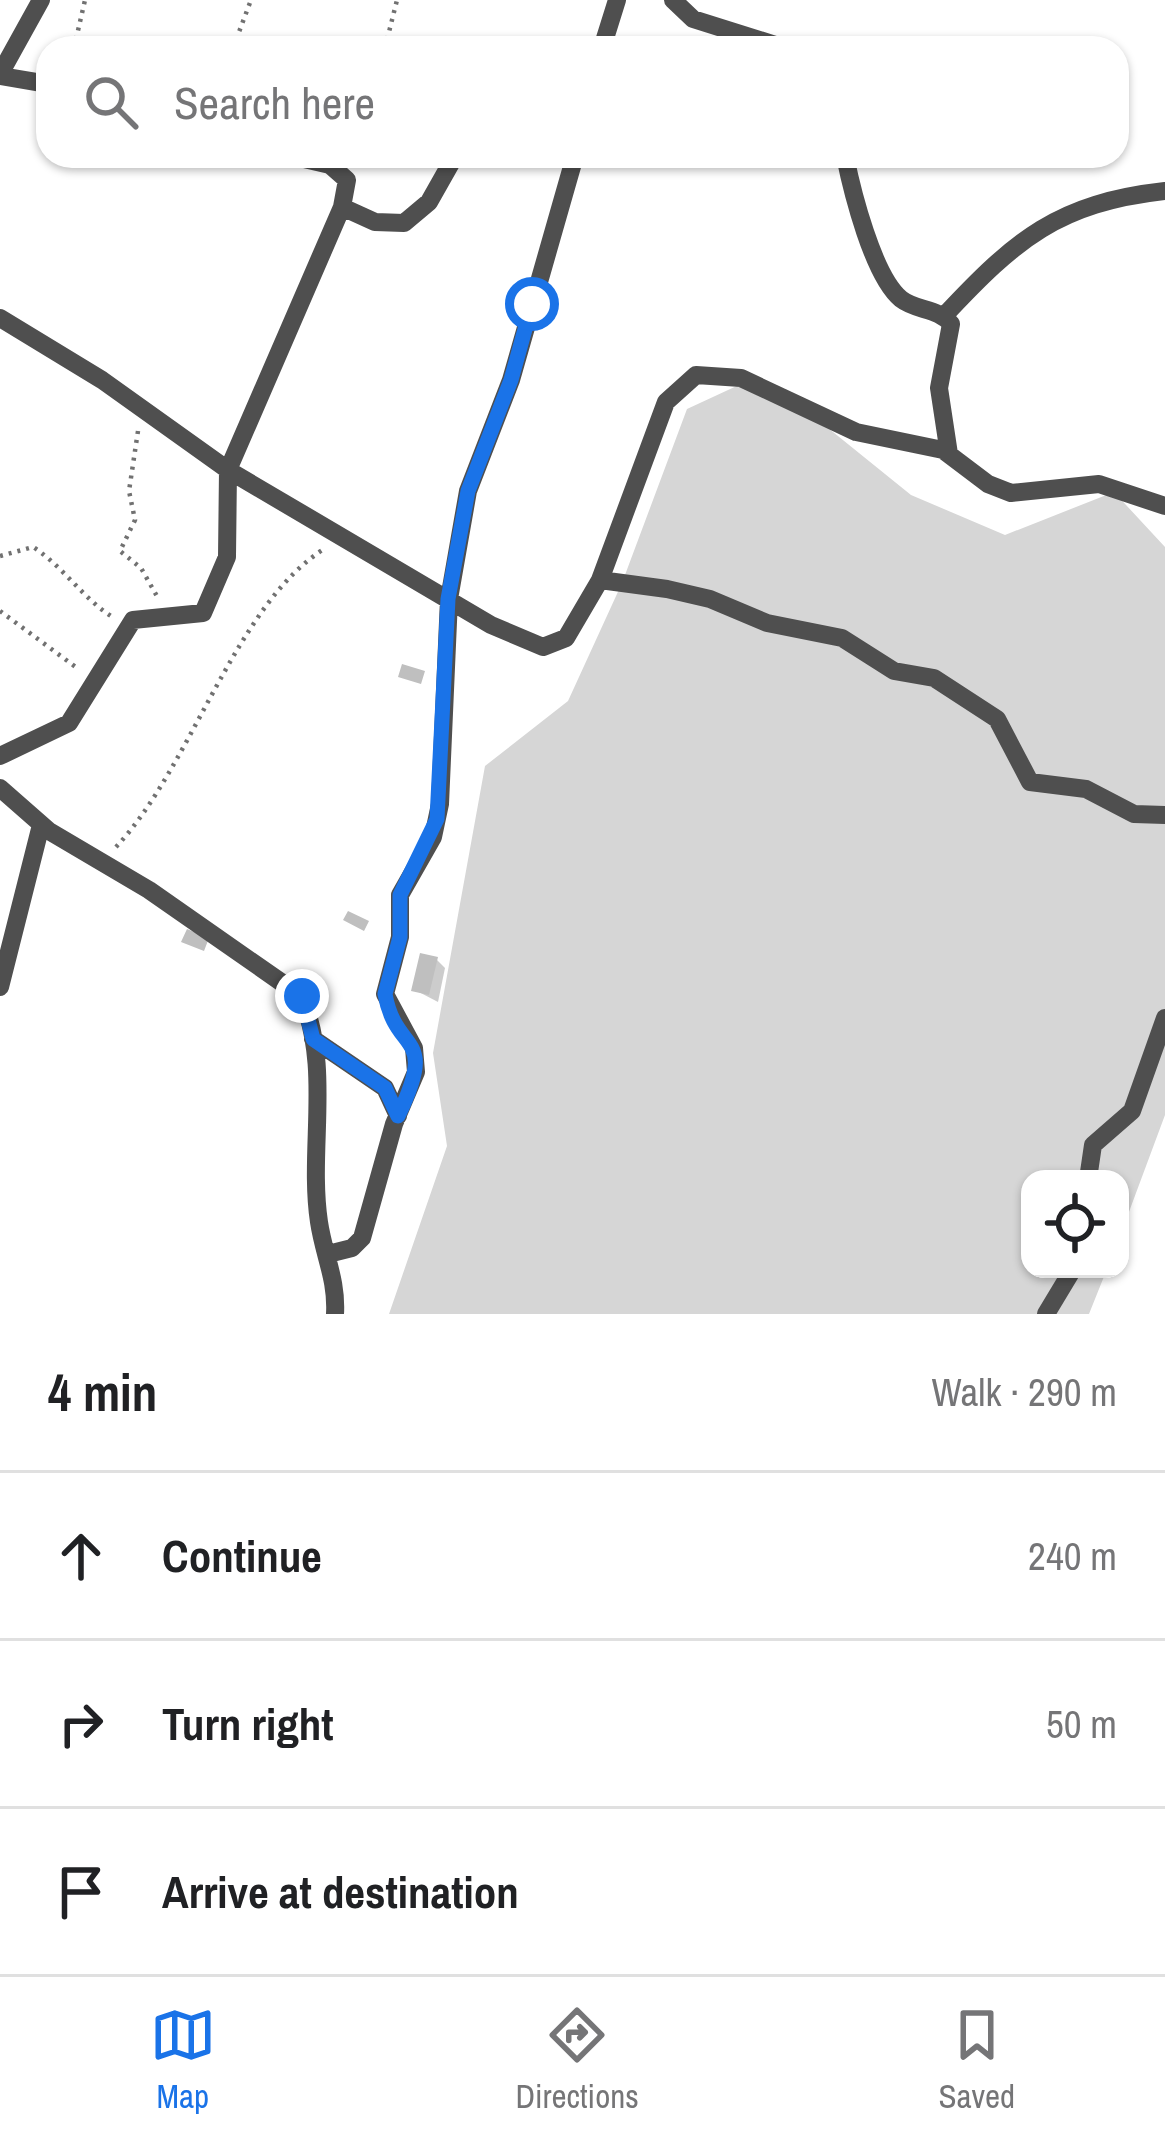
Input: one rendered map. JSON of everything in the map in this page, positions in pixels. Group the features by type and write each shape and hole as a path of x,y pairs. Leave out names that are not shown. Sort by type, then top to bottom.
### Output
{"street":[{"path":"36,82 0,75 41,0"},
{"path":"606,36 617,0"},
{"path":"673,0 693,19 747,36"},
{"path":"0,756 61,730 139,616 203,613 217,589 229,535 228,470 342,207 345,174 327,168"},
{"path":"342,207 375,222 404,223 429,202 448,168"},
{"path":"328,1254 352,1248 362,1238 398,1116 416,1078 415,1058 385,994 400,937 400,895 437,819 448,599 468,491 511,380 572,168"},
{"path":"848,168 860,224 896,294 952,324 939,388 949,454"},
{"path":"944,316 1017,241 1086,203 1165,190"},
{"path":"0,318 228,470 491,625 553,646 566,638 600,580 666,402 696,375 741,378 856,431 949,454 988,484 1020,495 1062,484 1099,484 1165,506"},
{"path":"600,580 688,594 767,623 842,638 894,671 934,678 989,712 1030,782 1086,789 1134,814 1165,815"},
{"path":"0,788 41,825 296,991 306,1006 313,1039 318,1217 336,1278 335,1314"},
{"path":"0,987 41,825"},
{"path":"1089,1170 1093,1145 1123,1124 1138,1100 1165,1018"},
{"path":"313,1039 385,1088 398,1116"},
{"path":"1046,1314 1068,1278"}],"path":[{"path":"77,36 85,0"},
{"path":"237,36 250,0"},
{"path":"389,36 397,0"},
{"path":"141,408 128,491 135,520 120,549 141,568 170,616"},
{"path":"101,863 143,815 288,574 344,536"},
{"path":"0,556 31,545 65,569 101,610 129,626"},
{"path":"0,611 93,681"}],"shaded area":[{"path":"741,384 807,411 911,495 1005,535 1114,492 1165,547 1165,1115 1129,1212 1129,1170 1021,1170 1021,1278 1103,1278 1089,1314 389,1314 447,1146 433,1053 485,766 568,701 622,583 687,409"}],"building":[{"path":"402,664 425,671 421,684 398,677"},
{"path":"348,911 369,921 364,931 343,920"},
{"path":"187,929 209,938 204,951 181,942"},
{"path":"420,953 438,957 429,995 411,991"}],"route":[{"path":"302,996 313,1039 391,1093 398,1116 416,1078 414,1048 386,1004 385,994 400,937 400,895 433,837 440,804 448,599 468,491 511,380 532,304"}]}
